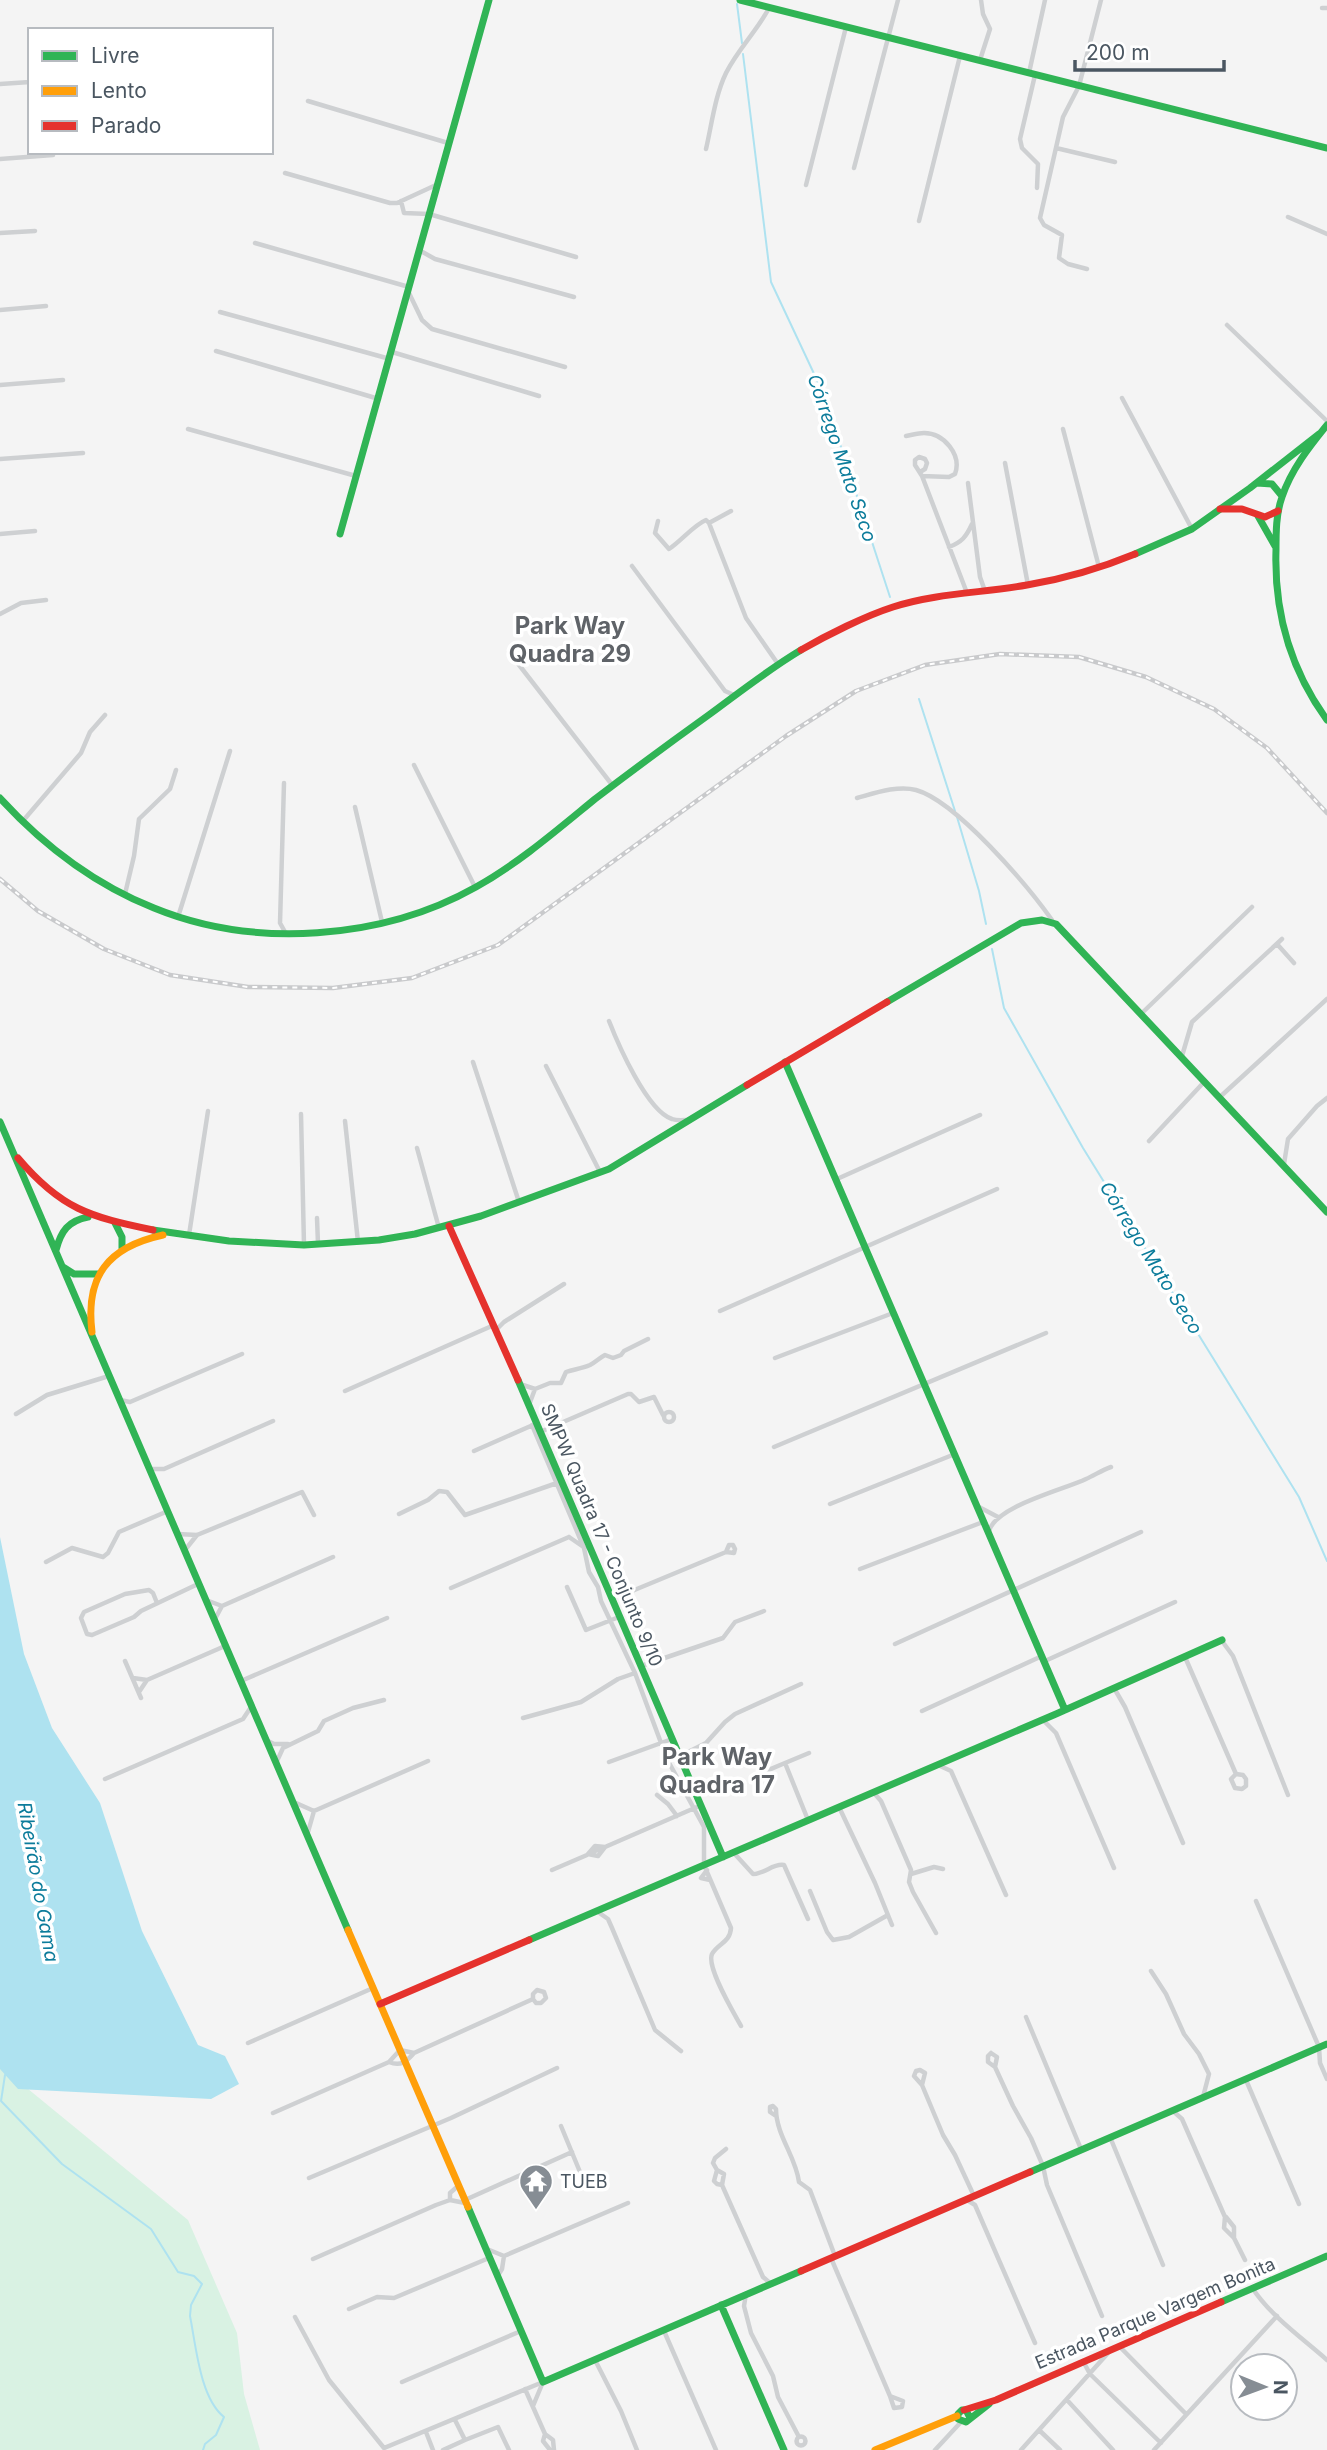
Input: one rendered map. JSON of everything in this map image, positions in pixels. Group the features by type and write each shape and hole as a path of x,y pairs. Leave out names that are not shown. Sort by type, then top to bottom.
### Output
{"street":[{"path":"340,534 489,0"},
{"path":"740,0 1327,148"},
{"path":"706,149 726,74 777,0"},
{"path":"855,168 898,0"},
{"path":"980,60 990,32 981,0"},
{"path":"1037,188 1038,164 1022,148 1020,139 1045,0"},
{"path":"1087,269 1059,258 1062,234 1041,223 1040,218 1064,113 1079,86 1101,0"},
{"path":"806,185 846,27"},
{"path":"919,221 960,56"},
{"path":"0,84 28,82"},
{"path":"308,101 448,143"},
{"path":"1056,148 1115,162"},
{"path":"0,159 53,155"},
{"path":"285,173 390,203 401,201 436,185"},
{"path":"401,201 404,213 429,214 576,257"},
{"path":"1287,217 1327,234"},
{"path":"0,233 35,231"},
{"path":"255,243 409,290 422,320 432,329 565,367"},
{"path":"419,250 435,259 574,297"},
{"path":"0,310 46,306"},
{"path":"220,313 539,396"},
{"path":"1227,325 1327,423 1282,496 1278,511 1276,548 1279,613 1289,649 1304,683 1327,720"},
{"path":"216,351 379,399"},
{"path":"0,385 63,380"},
{"path":"1122,398 1192,529"},
{"path":"188,429 356,476"},
{"path":"1063,429 1100,568"},
{"path":"906,436 925,433 934,435 943,438 954,452 957,468 955,474 949,477 921,474 967,593"},
{"path":"0,798 54,850 86,872 125,894 178,917 241,930 273,932 338,931 382,922 433,907 476,887 551,834 778,663 818,640 892,607 926,599 1028,585 1100,568 1192,529 1253,486 1319,434"},
{"path":"0,459 83,453"},
{"path":"1005,463 1028,585"},
{"path":"1276,548 1246,500 1253,486 1264,481 1272,483 1282,496"},
{"path":"968,483 980,577 985,591"},
{"path":"1219,509 1242,509 1265,517 1278,511"},
{"path":"709,523 731,511"},
{"path":"658,520 655,533 669,549 691,533 699,523 706,520 709,523 746,618 778,663"},
{"path":"949,547 967,536 972,523"},
{"path":"0,534 36,531"},
{"path":"632,566 725,691 735,696"},
{"path":"0,614 21,603 46,600"},
{"path":"509,652 613,786"},
{"path":"725,691 726,702"},
{"path":"22,822 81,754 90,732 106,715"},
{"path":"178,917 230,751"},
{"path":"414,765 476,887"},
{"path":"125,894 134,856 138,819 170,789 176,770"},
{"path":"273,932 279,923 284,783"},
{"path":"857,798 891,790 915,790 935,799 977,833 1052,921"},
{"path":"355,807 382,922"},
{"path":"1142,1013 1252,906"},
{"path":"13,1152 43,1188 90,1217 171,1233 230,1242 318,1244 358,1243 439,1229 600,1173 1021,923 1043,919 1061,927 1325,1207"},
{"path":"279,923 285,932"},
{"path":"1182,1056 1192,1023 1282,939"},
{"path":"1277,944 1294,962"},
{"path":"1221,1097 1327,999"},
{"path":"610,1021 627,1061 659,1110 670,1119 688,1120"},
{"path":"473,1062 519,1203"},
{"path":"785,1062 1065,1710"},
{"path":"546,1066 600,1173"},
{"path":"1149,1142 1206,1081"},
{"path":"1284,1165 1288,1139 1327,1098"},
{"path":"188,1236 208,1111"},
{"path":"301,1114 304,1244"},
{"path":"836,1179 980,1115"},
{"path":"669,1132 670,1119"},
{"path":"345,1121 358,1243"},
{"path":"0,1122 543,2382 533,2407"},
{"path":"417,1148 439,1229"},
{"path":"720,1311 997,1189"},
{"path":"55,1250 64,1227 72,1221 90,1217"},
{"path":"317,1217 318,1244"},
{"path":"113,1222 122,1237 121,1248"},
{"name":"SMPW Quadra 17 - Conjunto 9/10","path":"449,1226 529,1405 534,1424 544,1433 559,1483 574,1510 587,1549 609,1593 672,1739 698,1807 723,1857"},
{"path":"95,1343 90,1322 90,1297 99,1274 121,1248 145,1238 171,1233"},
{"path":"61,1266 74,1274 99,1274"},
{"path":"345,1391 494,1324 504,1322 564,1284"},
{"path":"775,1358 893,1313"},
{"path":"494,1324 504,1322"},
{"path":"774,1447 1046,1333"},
{"path":"519,1384 535,1389 550,1383 557,1384 566,1372 595,1363 605,1355 621,1355 648,1339"},
{"path":"119,1400 130,1402 242,1354"},
{"path":"920,1374 927,1379 940,1379"},
{"path":"16,1413 47,1395 109,1377"},
{"path":"529,1405 535,1389"},
{"path":"544,1433 628,1394 639,1402 654,1397 663,1415"},
{"path":"124,1412 130,1402"},
{"path":"150,1469 164,1469 273,1421"},
{"path":"474,1451 534,1424 572,1520 587,1549 589,1572 611,1621 640,1670 667,1759 698,1807 704,1827 705,1868 701,1878 711,1880 732,1928 726,1942 713,1952 710,1958 712,1969 741,2026"},
{"path":"830,1504 955,1454"},
{"path":"989,1531 999,1517 1037,1496 1111,1467"},
{"path":"155,1481 164,1469"},
{"path":"399,1514 428,1500 439,1491 447,1492 465,1515 559,1483"},
{"path":"178,1534 197,1535 302,1492 314,1515"},
{"path":"979,1507 999,1517"},
{"path":"569,1537 574,1510"},
{"path":"46,1562 72,1548 103,1557 119,1532 168,1511"},
{"path":"860,1569 985,1521"},
{"path":"895,1644 1142,1532"},
{"path":"185,1550 197,1535"},
{"path":"569,1537 587,1549"},
{"path":"451,1588 569,1537"},
{"path":"615,1607 620,1597 726,1552"},
{"path":"214,1620 222,1606 332,1557"},
{"path":"157,1603 149,1590 125,1594 84,1612 81,1618 87,1634 92,1635 198,1584"},
{"path":"567,1587 586,1630 619,1618"},
{"path":"609,1593 620,1597"},
{"path":"205,1600 222,1606"},
{"path":"922,1711 1175,1602"},
{"path":"523,1718 581,1702 618,1679 723,1638 735,1622 764,1611"},
{"path":"240,1681 387,1618"},
{"path":"1114,1868 1056,1733 1056,1720 1065,1710 1222,1640 1233,1657 1288,1795"},
{"path":"133,1678 147,1680 225,1646"},
{"path":"1185,1657 1236,1774"},
{"path":"125,1661 140,1695 147,1680"},
{"path":"679,1756 706,1743 724,1721 735,1714 801,1684"},
{"path":"1114,1688 1125,1707 1183,1843"},
{"path":"276,1764 283,1748 318,1731 324,1721 353,1708 384,1700"},
{"path":"243,1719 251,1707"},
{"path":"105,1779 243,1719 257,1721"},
{"path":"380,2004 705,1868 733,1852 1042,1720 1056,1720"},
{"path":"1042,1720 1056,1733"},
{"path":"609,1762 672,1739"},
{"path":"266,1740 281,1745 288,1744"},
{"path":"759,1774 809,1753"},
{"path":"954,1758 951,1772 1006,1895"},
{"path":"294,1802 314,1811 428,1761"},
{"path":"786,1763 808,1820"},
{"path":"937,1765 951,1772"},
{"path":"881,1801 882,1789"},
{"path":"873,1793 881,1801 911,1874 909,1882 913,1892 936,1933"},
{"path":"657,1795 677,1816"},
{"path":"552,1870 588,1854 595,1846 605,1847 698,1807"},
{"path":"839,1807 892,1925"},
{"path":"308,1836 314,1811"},
{"path":"588,1854 600,1856 605,1847"},
{"path":"733,1852 753,1874 784,1864 808,1919"},
{"path":"911,1874 934,1867 943,1869"},
{"path":"810,1891 833,1940 849,1937 888,1915"},
{"path":"1256,1901 1323,2045 1321,2063 1327,2079"},
{"path":"608,1919 610,1906"},
{"path":"597,1911 608,1919 655,2030 681,2051"},
{"path":"1151,1971 1166,1994 1184,2034 1199,2054 1209,2074 1203,2097"},
{"path":"248,2043 373,1988"},
{"path":"389,2063 405,2062 414,2053 533,1999"},
{"path":"1026,2017 1082,2149"},
{"path":"295,2318 335,2390 381,2446 391,2449 1323,2045"},
{"path":"400,2050 414,2053"},
{"path":"273,2113 389,2063 400,2050"},
{"path":"1306,2053 1321,2063"},
{"path":"995,2067 1042,2166 1047,2185 1102,2316"},
{"path":"309,2178 432,2126 557,2068"},
{"path":"1246,2079 1299,2204"},
{"path":"1208,2081 1218,2090"},
{"path":"922,2085 973,2196 1035,2343"},
{"path":"1182,2106 1182,2119"},
{"path":"1173,2110 1182,2119 1225,2217 1224,2228 1234,2238 1245,2260"},
{"path":"776,2116 797,2169 799,2182 810,2190 833,2257 890,2396"},
{"path":"561,2126 580,2172"},
{"path":"1110,2137 1163,2265"},
{"path":"726,2149 714,2159 713,2164 724,2174 722,2185 763,2277 770,2283"},
{"path":"313,2259 450,2200 465,2202 572,2152"},
{"path":"717,2170 714,2180 722,2185"},
{"path":"450,2200 450,2193 458,2186"},
{"path":"973,2196 975,2205"},
{"path":"485,2249 504,2256 628,2203"},
{"path":"497,2277 502,2269 504,2256"},
{"name":"Estrada Parque Vargem Bonita","path":"964,2410 996,2400 1327,2256"},
{"path":"349,2309 377,2297 394,2298 489,2258"},
{"path":"761,2287 763,2277"},
{"path":"1253,2289 1277,2316 1327,2360"},
{"path":"746,2294 744,2306 751,2333 773,2376 778,2397 799,2437"},
{"path":"733,2300 744,2306"},
{"path":"721,2305 784,2450"},
{"path":"1154,2450 1277,2316"},
{"path":"664,2331 716,2450"},
{"path":"402,2382 521,2332"},
{"path":"1021,2450 1115,2347 1186,2414"},
{"path":"595,2360 637,2450"},
{"path":"1083,2361 1090,2374 1161,2442"},
{"path":"525,2389 545,2434 553,2440 552,2450"},
{"name":"Estrada Parque Vargem Bonita","path":"970,2418 996,2400"},
{"path":"1067,2400 1113,2450"},
{"path":"875,2450 959,2419 966,2422 970,2418 969,2413 960,2411 959,2419 935,2450"},
{"path":"455,2420 465,2440"},
{"path":"443,2450 498,2427 509,2450"},
{"path":"1039,2430 1060,2450"},
{"path":"426,2432 433,2450"},
{"path":"545,2434 543,2441 552,2450"}],"green space":[{"path":"0,2066 188,2220 237,2333 244,2394 260,2450 0,2450"}],"water":[{"path":"0,1537 24,1654 52,1728 100,1803 142,1931 198,2045 225,2056 239,2084 211,2099 18,2089 0,2069"}],"waterway":[{"path":"737,4 742,43"},
{"name":"Córrego Mato Seco","path":"743,54 771,282 824,395 890,597"},
{"name":"Córrego Mato Seco","path":"919,699 955,811"},
{"name":"Córrego Mato Seco","path":"957,817 986,924"},
{"name":"Córrego Mato Seco","path":"992,949 1004,1008 1083,1148 1299,1497 1327,1561"},
{"name":"Ribeirão do Gama","path":"5,2075 1,2101 62,2164 151,2229 178,2272 194,2276 202,2284 191,2305 190,2316 204,2385 209,2397 224,2417 216,2435 205,2444 203,2450"}],"railway":[{"path":"0,879 38,911 104,949 170,975 248,987 333,988 412,978 498,945 786,736 856,691 925,665 1000,654 1079,657 1146,677 1214,709 1267,748 1327,813"}],"traffic: fast":[{"path":"340,534 489,0"},
{"path":"740,0 1327,148"},
{"path":"1327,425 1290,477 1280,503 1276,530 1278,596 1287,639 1303,681 1327,720"},
{"path":"1135,554 1192,529 1319,434"},
{"path":"1257,483 1272,484 1282,496"},
{"path":"1258,516 1275,546"},
{"path":"0,798 34,832 71,862 111,887 154,908 193,921 233,929 317,933 359,928 439,905 492,878 652,756 801,650"},
{"path":"887,1002 1021,923 1042,920 1056,924 1327,1212"},
{"path":"785,1062 1065,1710"},
{"path":"153,1230 229,1241 304,1245 379,1240 415,1234 481,1216 609,1169 747,1085"},
{"path":"0,1122 348,1930"},
{"path":"56,1250 66,1228 75,1221 88,1217"},
{"path":"115,1223 122,1237 122,1248"},
{"path":"63,1267 74,1274 99,1274"},
{"path":"518,1380 723,1857"},
{"path":"529,1940 1222,1640"},
{"path":"1030,2172 1327,2044"},
{"path":"468,2207 543,2382 801,2271"},
{"path":"1221,2302 1327,2256"},
{"path":"721,2305 784,2450"},
{"path":"970,2418 966,2410 958,2414 958,2419 966,2422 989,2404"}],"traffic: slow":[{"path":"92,1332 92,1295 104,1267 128,1247 163,1235"},
{"path":"348,1930 468,2207"},
{"path":"875,2450 957,2416"}],"traffic: jam":[{"path":"1220,509 1242,509 1265,517 1278,511"},
{"path":"801,650 870,615 909,602 1054,580 1135,554"},
{"path":"747,1085 887,1002"},
{"path":"18,1158 48,1189 63,1200 94,1215 153,1230"},
{"path":"449,1226 518,1380"},
{"path":"380,2004 529,1940"},
{"path":"801,2271 1030,2172"},
{"path":"964,2410 996,2400 1221,2302"}],"place":[{"name":"TUEB","path":"536,2211"}],"district":[{"name":"Park Way Quadra 29","path":"570,639"},
{"name":"Park Way Quadra 17","path":"717,1770"}]}
